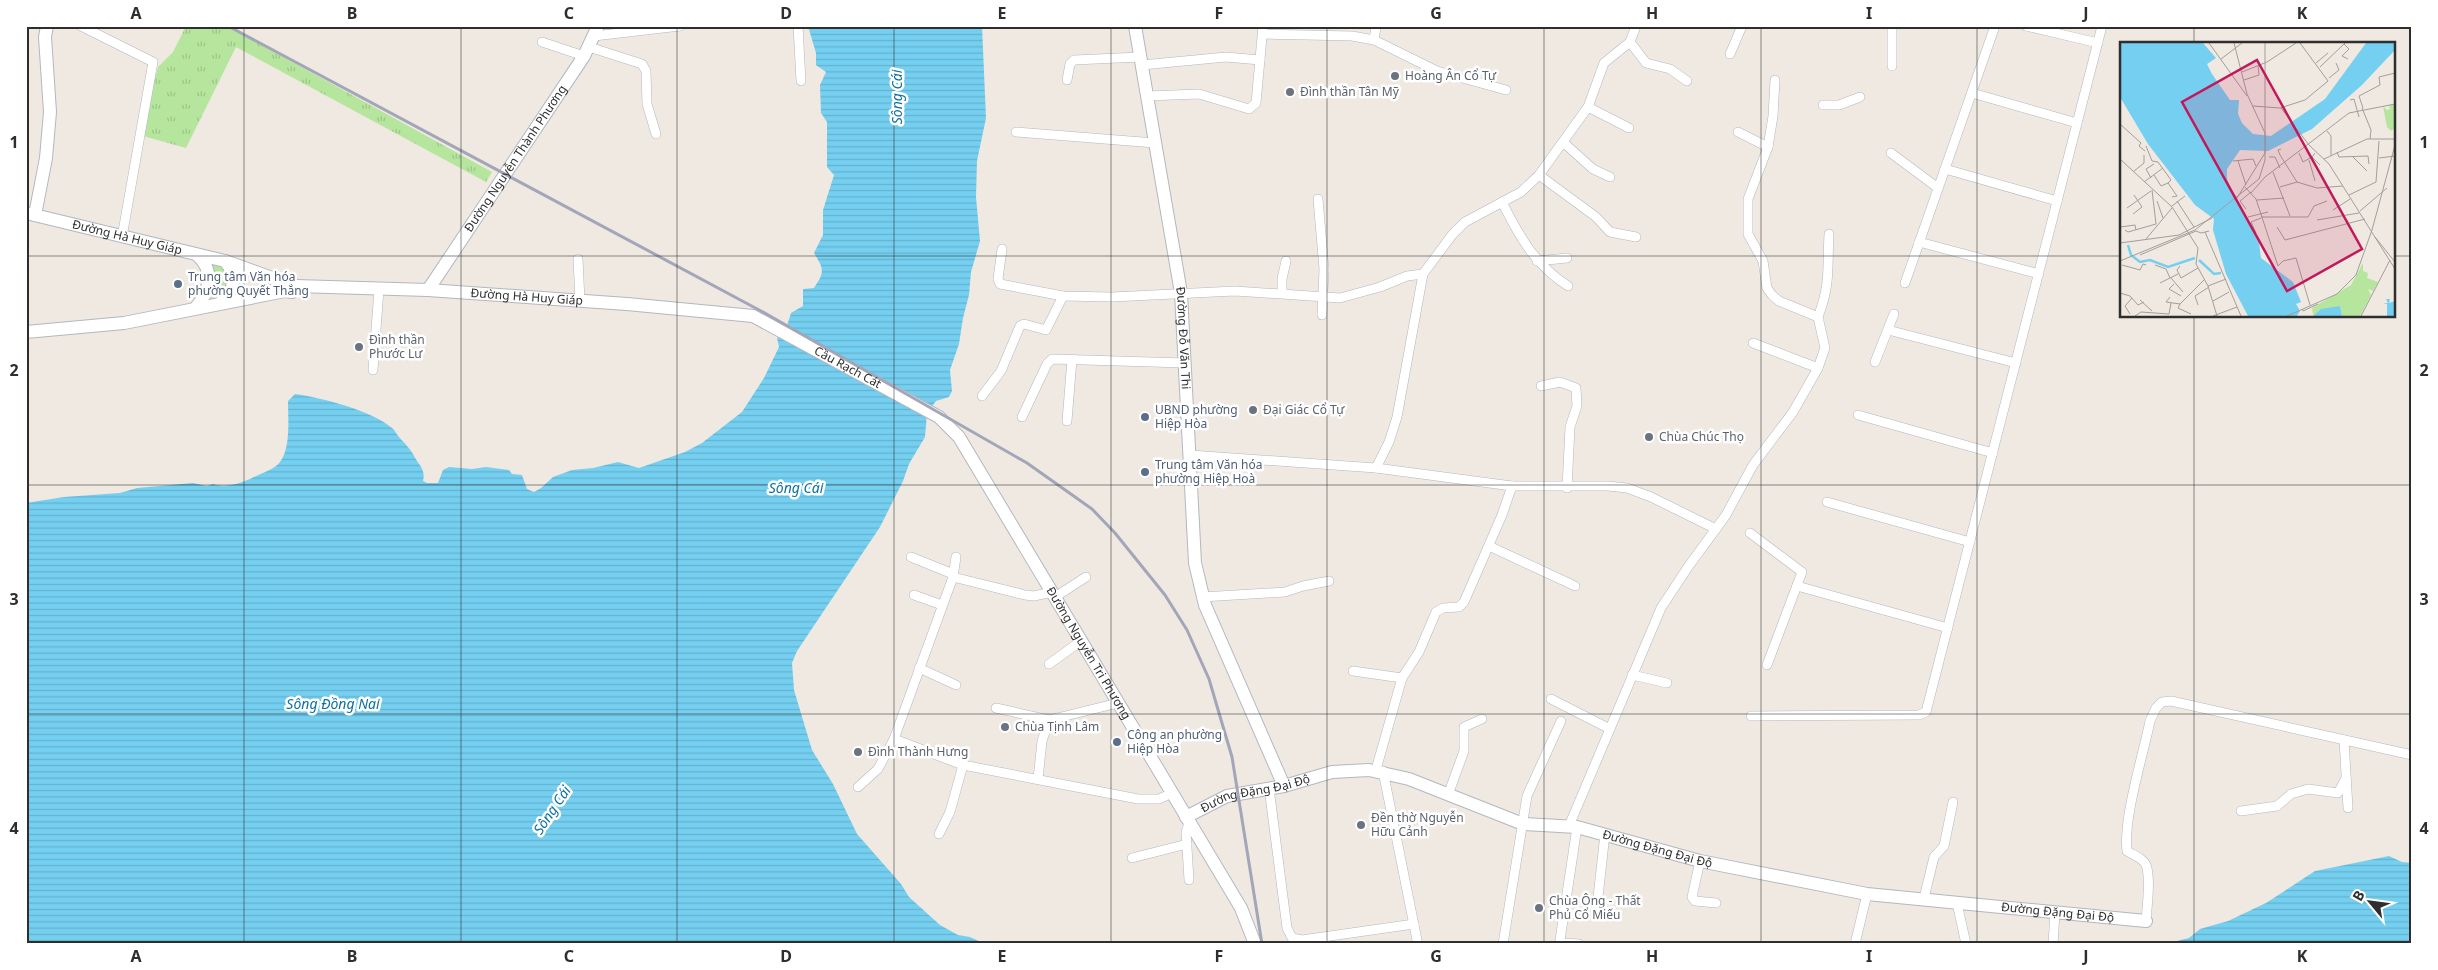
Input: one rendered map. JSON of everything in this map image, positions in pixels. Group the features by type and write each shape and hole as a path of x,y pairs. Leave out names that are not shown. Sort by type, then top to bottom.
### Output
{"main road":[{"path":"31,214 46,158 50,112 45,37 47,26"},
{"name":"Đường Đỗ Văn Thi","path":"1135,26 1181,293 1195,563 1202,597 1284,786"},
{"name":"Đường Nguyễn Thành Phương","path":"428,290 591,41"},
{"name":"Đường Hà Huy Giáp","path":"31,214 225,261 272,278 288,287 428,290 580,301 757,318"},
{"path":"197,306 205,295 208,280 206,264 198,256"},
{"path":"221,302 229,295 234,286 234,277 225,261"},
{"path":"26,332 124,323 288,287"},
{"name":"Cầu Rạch Cát","path":"757,318 939,417"},
{"name":"Đường Nguyễn Tri Phương","path":"939,417 959,437 1246,918 1255,944"},
{"name":"Đường Đặng Đại Độ","path":"1188,820 1227,796 1284,786 1321,774 1344,770 1380,769 1524,824 1573,827 1700,860 1867,894 1924,898 1957,903 2146,921"},
{"name":"Đường Nguyễn Tri Phương","path":"1232,895 1249,944"}],"street":[{"path":"81,26 152,61 153,64 142,116 134,174 122,237"},
{"path":"542,42 591,41 680,26"},
{"path":"798,26 801,81"},
{"path":"1374,40 1376,26"},
{"path":"1376,468 1389,442 1397,417 1422,274 1452,235 1465,222 1521,192 1539,175 1564,143 1588,107 1604,63 1630,42 1636,26"},
{"path":"1730,54 1742,26"},
{"path":"1892,26 1892,66"},
{"path":"1905,283 1996,26"},
{"path":"2026,26 2098,43"},
{"path":"1751,716 1919,715 1926,712 2102,26"},
{"path":"1147,96 1199,94 1249,109 1256,103 1263,30 1352,36 1374,40 1437,71 1506,90"},
{"path":"591,41 642,64 646,71 647,104 656,134"},
{"path":"1630,42 1646,63 1670,69 1687,81"},
{"path":"1068,80 1070,64 1074,60 1141,61 1226,57 1260,60"},
{"path":"1775,80 1773,116 1768,147 1748,199 1748,234 1763,261 1767,288 1772,295 1779,302 1818,317"},
{"path":"1972,93 2077,123"},
{"path":"1824,105 1839,105 1860,98"},
{"path":"1588,107 1629,128"},
{"path":"1016,132 1155,143"},
{"path":"1738,132 1768,147"},
{"path":"1564,143 1593,169 1610,177"},
{"path":"1891,152 1938,188"},
{"path":"1945,168 2057,201"},
{"path":"1539,175 1596,217 1610,232 1636,237"},
{"path":"1318,199 1324,297 1322,315"},
{"path":"1502,202 1523,243 1537,261 1551,276 1568,286"},
{"path":"1579,944 1562,943 1560,940 1573,827 1610,729 1661,608 1726,516 1753,465 1793,412 1818,368 1825,348 1818,317 1826,296 1829,277 1829,234"},
{"path":"1919,242 2039,274"},
{"path":"1002,249 998,279 1000,284 1063,296 1112,297 1181,293 1282,293 1324,297 1347,296 1380,287 1407,276 1422,274"},
{"path":"1537,261 1567,258"},
{"path":"578,259 580,301"},
{"path":"1282,293 1286,261"},
{"path":"373,370 379,289"},
{"path":"982,396 1001,371 1020,326 1024,324 1046,330 1063,296"},
{"path":"1875,362 1894,314"},
{"path":"1888,330 2016,363"},
{"path":"1753,343 1818,368"},
{"path":"1067,421 1072,359"},
{"path":"1022,417 1049,360 1072,359 1185,363"},
{"path":"1541,386 1560,382 1576,388 1578,394 1570,427 1567,488"},
{"path":"1858,416 1993,453"},
{"path":"1190,455 1376,468 1512,486 1567,488 1608,486 1627,488 1651,496 1716,529"},
{"path":"1417,940 1380,769 1402,678 1419,652 1436,612 1443,608 1462,605 1489,546 1512,486"},
{"path":"1827,502 1970,542"},
{"path":"1750,533 1802,572 1767,665"},
{"path":"1489,546 1575,586"},
{"path":"911,557 953,576 1034,596 1053,595 1086,577"},
{"path":"858,788 878,769 894,739 953,576 956,557"},
{"path":"1202,597 1285,592 1303,586 1329,582"},
{"path":"1797,586 1948,628"},
{"path":"914,595 942,605"},
{"path":"1049,664 1081,641"},
{"path":"919,668 956,685"},
{"path":"1353,671 1402,678"},
{"path":"1632,675 1667,683"},
{"path":"1551,699 1610,729"},
{"path":"2146,921 2148,887 2146,865 2141,859 2127,851 2126,842 2129,818 2150,722 2156,708 2162,702 2171,701 2412,755"},
{"path":"996,708 1049,720 1118,703"},
{"path":"1448,795 1464,752 1464,727 1482,719"},
{"path":"1038,779 1042,741 1049,720"},
{"path":"1503,944 1524,824 1527,796 1561,721"},
{"path":"894,739 964,764 1138,799 1159,799 1172,793"},
{"path":"2344,740 2348,808"},
{"path":"939,834 950,812 964,764"},
{"path":"2241,811 2277,806 2291,794 2308,789 2338,794 2346,778"},
{"path":"1269,788 1287,928 1292,938 1302,940 1414,924"},
{"path":"1924,898 1934,857 1944,846 1953,802"},
{"path":"1188,820 1186,829 1189,880"},
{"path":"1598,897 1605,834"},
{"path":"1132,858 1187,844"},
{"path":"1700,860 1692,897 1695,901 1716,903"},
{"path":"1855,944 1867,894"},
{"path":"1957,903 1966,944"},
{"path":"2052,944 2055,913"}],"green space":[{"path":"186,26 227,26 492,172 486,182 236,47 186,148 143,136 145,117 158,67 173,52"},
{"path":"210,264 226,268 231,277 223,296 207,299"}],"water":[{"name":"Sông Đồng Nai","path":"808,26 982,26 986,118 977,161 976,197 980,241 971,272 969,295 959,344 950,370 952,391 949,397 936,401 927,413 925,437 909,464 903,481 880,527 797,651 792,663 794,690 812,750 833,784 857,834 901,884 909,897 940,925 958,935 970,937 985,944 26,944 26,503 64,497 120,493 137,488 193,483 207,486 213,484 227,485 250,479 274,467 284,456 288,433 288,401 295,394 319,398 359,410 383,422 393,429 411,451 422,470 423,481 427,483 438,483 443,470 449,467 472,469 486,467 509,470 512,474 522,475 527,489 534,492 553,477 572,470 593,468 618,462 639,468 685,452 702,443 742,412 764,378 779,347 777,338 785,332 791,313 803,306 803,289 814,288 820,278 822,270 814,253 823,235 823,210 834,175 827,167 827,122 821,113 820,85 826,72 816,65 816,53"},
{"path":"2389,856 2402,862 2412,863 2412,944 2165,944 2189,938 2200,929 2228,921 2266,903 2315,871"}],"railway":[{"path":"228,26 761,311 1027,463 1092,509 1115,533 1165,595 1187,630 1209,679 1232,757 1262,944"}],"place":[{"name":"Hoàng Ân Cổ Tự","path":"1395,76"},
{"name":"Đình thần Tân Mỹ","path":"1290,92"},
{"name":"Trung tâm Văn hóa phường Quyết Thắng","path":"178,284"},
{"name":"Đình thần Phước Lư","path":"359,347"},
{"name":"Đại Giác Cổ Tự","path":"1253,410"},
{"name":"UBND phường Hiệp Hòa","path":"1145,417"},
{"name":"Chùa Chúc Thọ","path":"1649,437"},
{"name":"Trung tâm Văn hóa phường Hiệp Hoà","path":"1145,472"},
{"name":"Chùa Tịnh Lâm","path":"1005,727"},
{"name":"Công an phường Hiệp Hòa","path":"1117,742"},
{"name":"Đình Thành Hưng","path":"858,752"},
{"name":"Đền thờ Nguyễn Hữu Cảnh","path":"1361,825"},
{"name":"Chùa Ông - Thất Phủ Cổ Miếu","path":"1539,908"}],"water label":[{"name":"Sông Cái","path":"897,97"},
{"name":"Sông Cái","path":"796,488"},
{"name":"Sông Cái","path":"552,810"}]}
